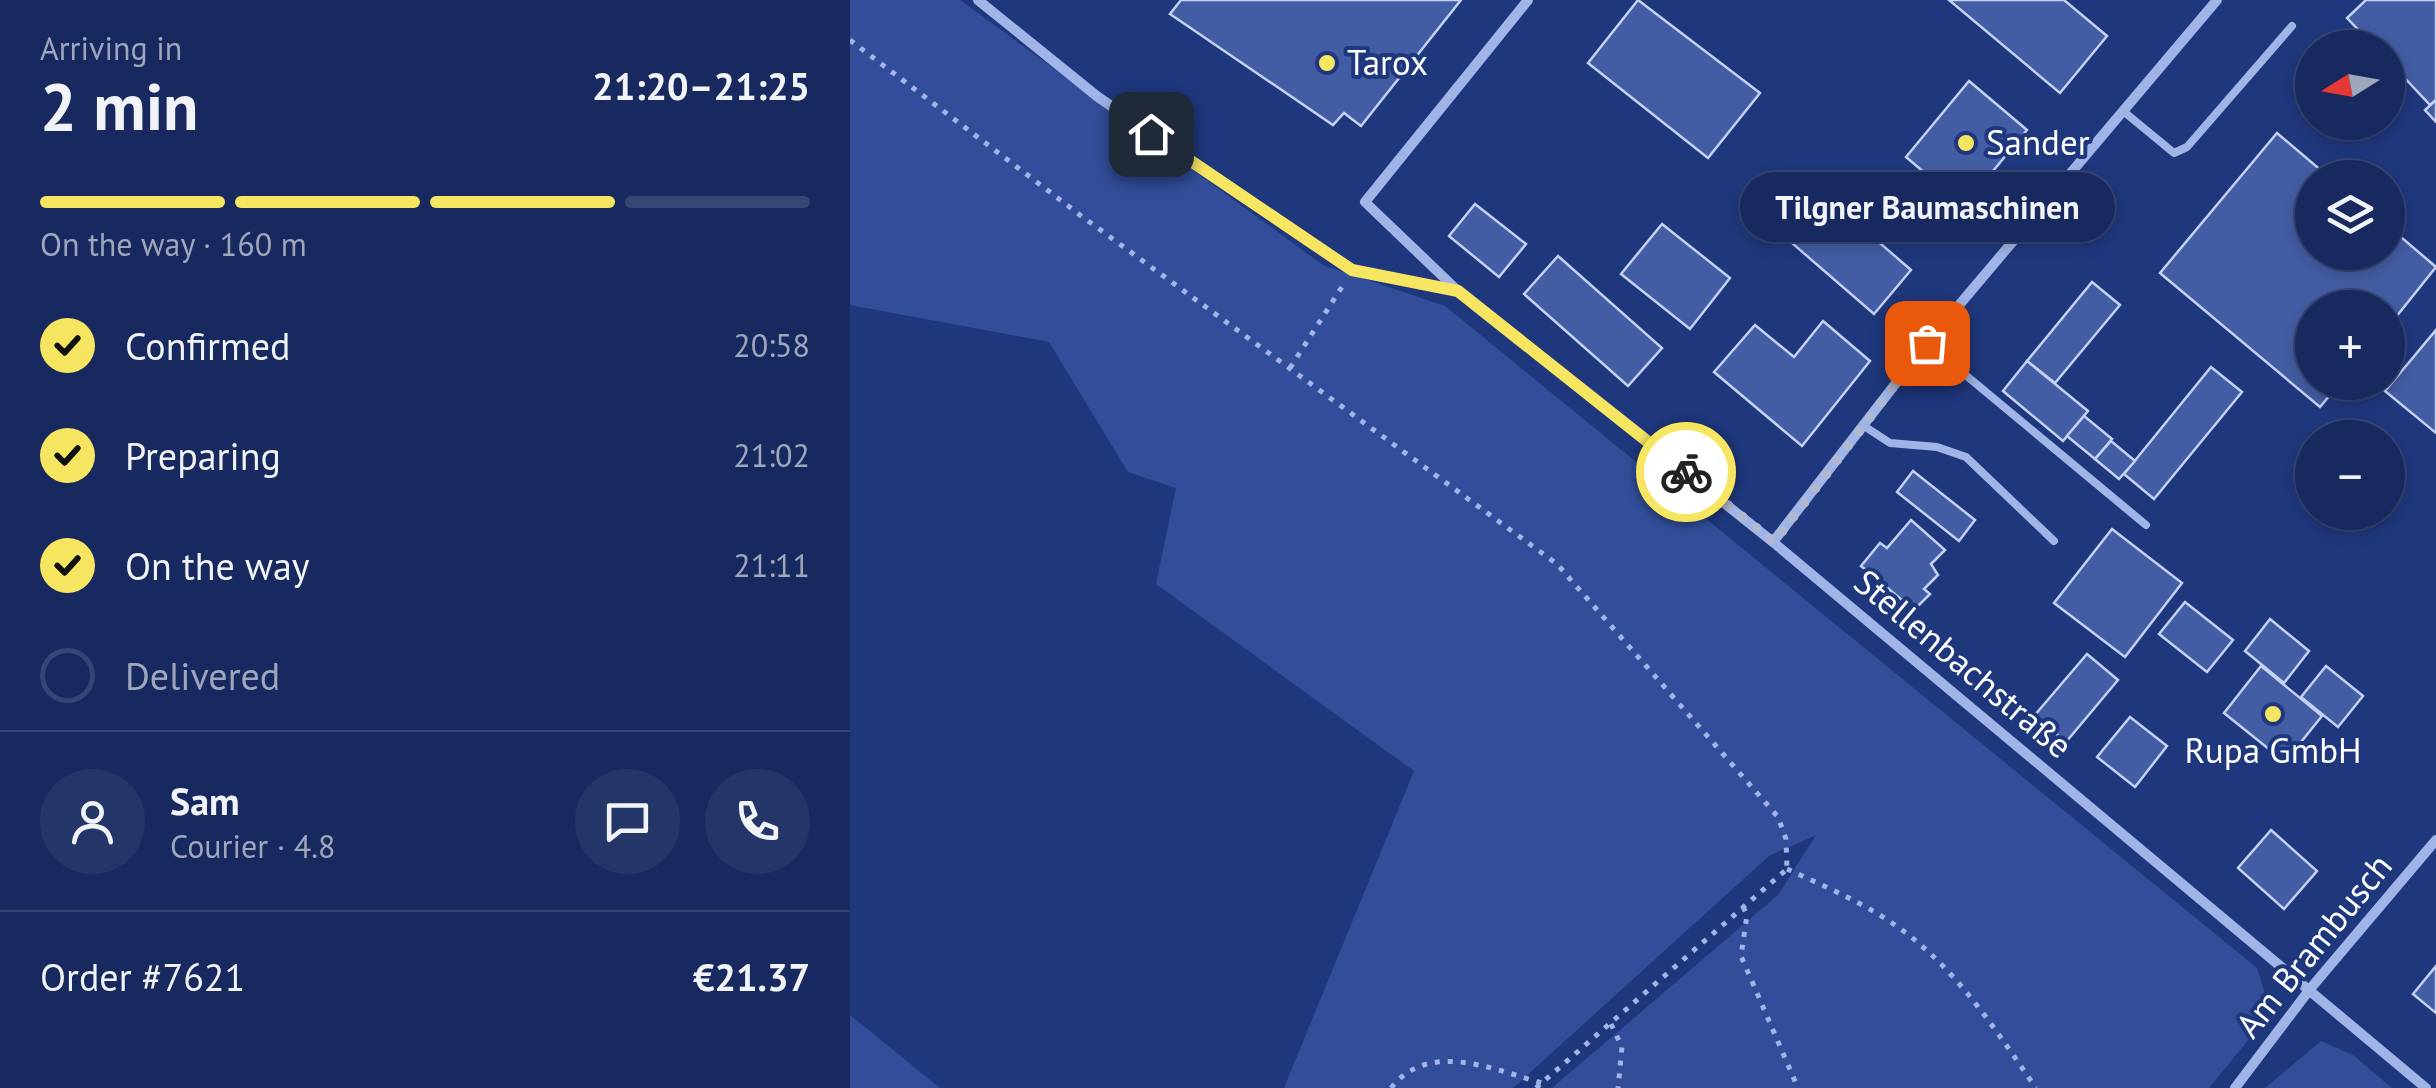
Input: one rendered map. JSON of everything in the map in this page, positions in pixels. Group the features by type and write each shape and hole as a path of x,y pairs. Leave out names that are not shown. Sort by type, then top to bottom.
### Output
{"street":[{"name":"Stellenbachstraße","path":"978,0 1098,97 1352,270 1458,291"},
{"name":"Stellenbachstraße","path":"1528,0 1365,202 1458,291 1774,542 2426,1088"},
{"path":"1774,542 1927,343 2217,0"},
{"name":"Am Brambusch","path":"2235,1088 2310,989 2436,840"}],"lane":[{"path":"2123,111 2160,146 2174,153 2187,147 2292,26"},
{"path":"1927,343 2146,525"},
{"path":"1864,426 1890,442 1937,447 1966,457 2054,541"}],"path":[{"path":"850,40 1557,564 1778,817 1786,839 1787,868 1539,1085 1443,1058 1404,1072 1391,1088"},
{"path":"1290,368 1324,320 1352,270"},
{"path":"1787,868 1842,894 1903,931 1973,998 2036,1088"},
{"path":"1744,907 1747,914 1742,956 1798,1088"},
{"path":"1612,1024 1622,1047 1618,1088"}],"shaded area":[{"path":"850,0 960,0 1323,265 1445,306 2257,968 2271,1012 2209,1088 1552,1088 1778,895 1816,835 1769,856 1513,1088 1284,1088 1414,771 1156,584 1176,488 1128,472 1049,342 850,305"},
{"path":"850,1015 940,1088 850,1088"},
{"path":"2321,1041 2353,1055 2392,1088 2265,1088"}],"building":[{"name":"Tarox","path":"1181,0 1461,0 1361,126 1344,113 1333,125 1170,14"},
{"path":"1638,0 1760,93 1708,158 1588,63"},
{"path":"1949,0 2064,0 2107,36 2060,93"},
{"path":"2366,0 2436,0 2436,100 2430,105 2405,78 2405,30 2359,30 2347,18"},
{"name":"Sander","path":"1969,81 2027,130 1964,206 1906,157"},
{"path":"2436,100 2436,122 2425,110"},
{"path":"2277,133 2309,160 2295,160 2295,270 2405,270 2405,241 2436,267 2405,306 2405,290 2295,290 2295,386 2160,273"},
{"path":"1814,186 1911,270 1874,314 1777,230"},
{"path":"1475,204 1526,244 1499,277 1449,236"},
{"path":"1662,224 1730,278 1690,329 1621,274"},
{"path":"1558,256 1662,348 1628,386 1524,294"},
{"path":"2092,282 2120,305 2055,383 2027,361"},
{"path":"1823,321 1870,361 1802,446 1714,372 1755,325 1794,357"},
{"path":"2436,330 2436,433 2396,400 2405,400 2405,367"},
{"path":"2027,361 2088,411 2063,441 2003,391"},
{"path":"2211,367 2242,392 2154,499 2124,474"},
{"path":"2084,416 2112,439 2095,459 2067,436"},
{"path":"2111,441 2135,461 2119,479 2095,459"},
{"path":"1913,471 1975,520 1959,541 1897,492"},
{"path":"1911,520 1945,550 1931,564 1938,575 1924,589 1930,594 1914,610 1861,566 1880,543 1887,548"},
{"path":"2112,529 2182,583 2125,657 2054,603"},
{"path":"2185,602 2233,640 2207,672 2159,634"},
{"path":"2270,619 2309,651 2284,683 2245,651"},
{"path":"2087,654 2118,680 2066,742 2034,716"},
{"name":"Rupa GmbH","path":"2261,666 2322,716 2285,762 2224,713"},
{"path":"2326,666 2363,696 2338,727 2301,697"},
{"path":"2130,717 2167,746 2135,787 2097,757"},
{"path":"2271,830 2317,871 2284,909 2238,868"},
{"path":"2436,966 2436,1013 2413,994"}],"way so far":[{"path":"1686,472 1774,542 1927,343"}],"place":[{"name":"Tarox","path":"1327,63"},
{"name":"Sander","path":"1966,143"},
{"name":"Tilgner Baumaschinen","path":"1927,343"},
{"name":"Rupa GmbH","path":"2273,714"}],"route":[{"path":"1151,134 1352,270 1458,291 1686,472"}]}
